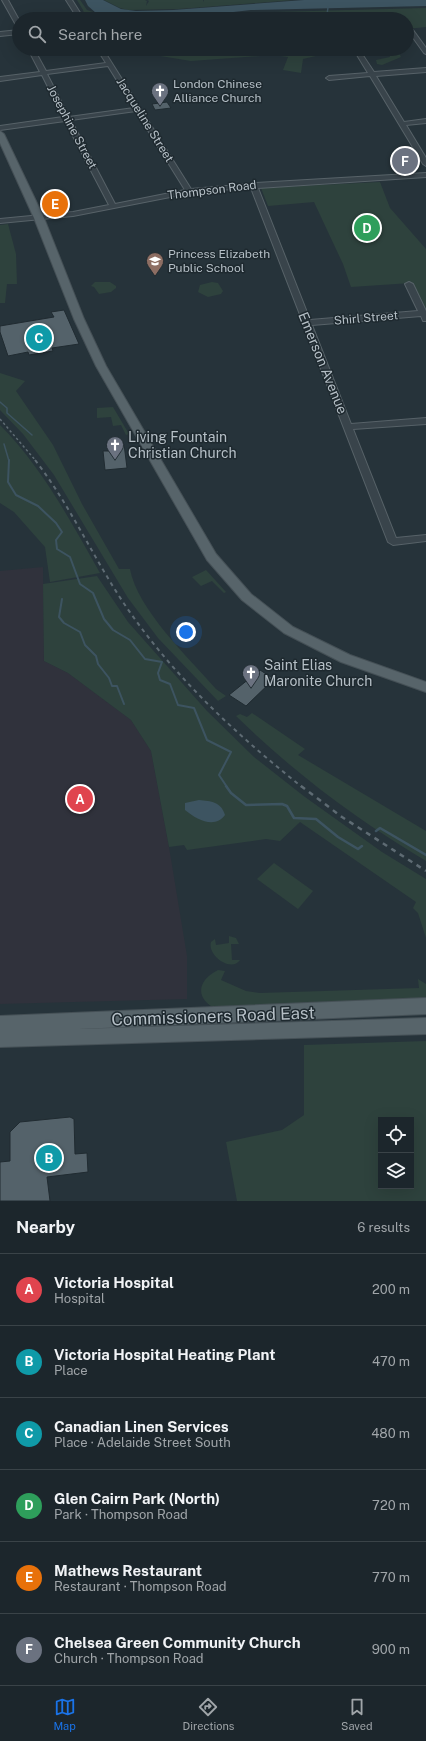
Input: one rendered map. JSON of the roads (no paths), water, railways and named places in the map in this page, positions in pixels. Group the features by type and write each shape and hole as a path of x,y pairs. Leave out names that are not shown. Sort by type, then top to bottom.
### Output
{"main road":[{"path":"0,134 39,218 79,319 101,366 211,557 228,578 271,618 302,637 359,664 426,687"},
{"name":"Commissioners Road East","path":"0,1024 426,1006"},
{"name":"Commissioners Road East","path":"0,1039 426,1026"}],"street":[{"path":"5,0 12,12"},
{"path":"69,0 77,12"},
{"path":"0,34 12,33"},
{"path":"414,35 426,52"},
{"name":"Josephine Street","path":"35,56 113,206"},
{"name":"Jacqueline Street","path":"105,56 189,191"},
{"path":"361,56 426,164"},
{"path":"0,79 110,64"},
{"path":"329,78 426,70"},
{"path":"0,128 138,109"},
{"path":"402,124 426,121"},
{"name":"Thompson Road","path":"0,221 39,218 113,206 189,191 253,184 426,175"},
{"name":"Emerson Avenue","path":"253,184 392,542 426,538"},
{"path":"409,284 425,315"},
{"name":"Shirl Street","path":"307,323 425,315"},
{"path":"348,427 426,421"}],"water":[{"path":"85,0 103,0 121,9 136,11 173,10 304,0 426,0 426,6 251,10 233,12 95,12 88,6"},
{"path":"199,800 215,803 221,807 225,815 216,822 206,822 200,820 185,810 185,803"}],"waterway":[{"path":"327,12 328,7"},
{"path":"0,402 7,408 7,413 32,435"},
{"path":"4,444 9,461"},
{"path":"9,461 8,482 16,495 38,506 56,523 62,532 56,540 57,549 70,557 80,584 93,593 104,619 113,630 130,640 145,659 162,662 158,673 160,680 170,684 178,705 194,708 207,740 231,752 219,775 227,787"},
{"path":"62,599 59,617 64,623 80,632 85,645 96,656 98,664 109,678 112,686 117,686 124,704"},
{"path":"226,786 231,793 246,805 282,804 287,806 294,818 316,819 338,837 358,849 362,846"},
{"path":"376,831 380,828 426,855"}],"railway":[{"path":"0,419 36,461"},
{"path":"35,460 60,496 115,590 165,658 186,682 231,726 302,787"},
{"path":"301,786 342,817 426,871"}],"place":[{"name":"London Chinese Alliance Church","path":"160,106"},
{"name":"Chelsea Green Community Church","path":"405,161"},
{"name":"Mathews Restaurant","path":"55,204"},
{"name":"Glen Cairn Park (North)","path":"367,228"},
{"name":"Princess Elizabeth Public School","path":"155,276"},
{"name":"Canadian Linen Services","path":"39,338"},
{"name":"Living Fountain Christian Church","path":"115,460"},
{"name":"Saint Elias Maronite Church","path":"251,688"},
{"name":"Victoria Hospital","path":"80,799"},
{"name":"Victoria Hospital Heating Plant","path":"49,1158"}]}
